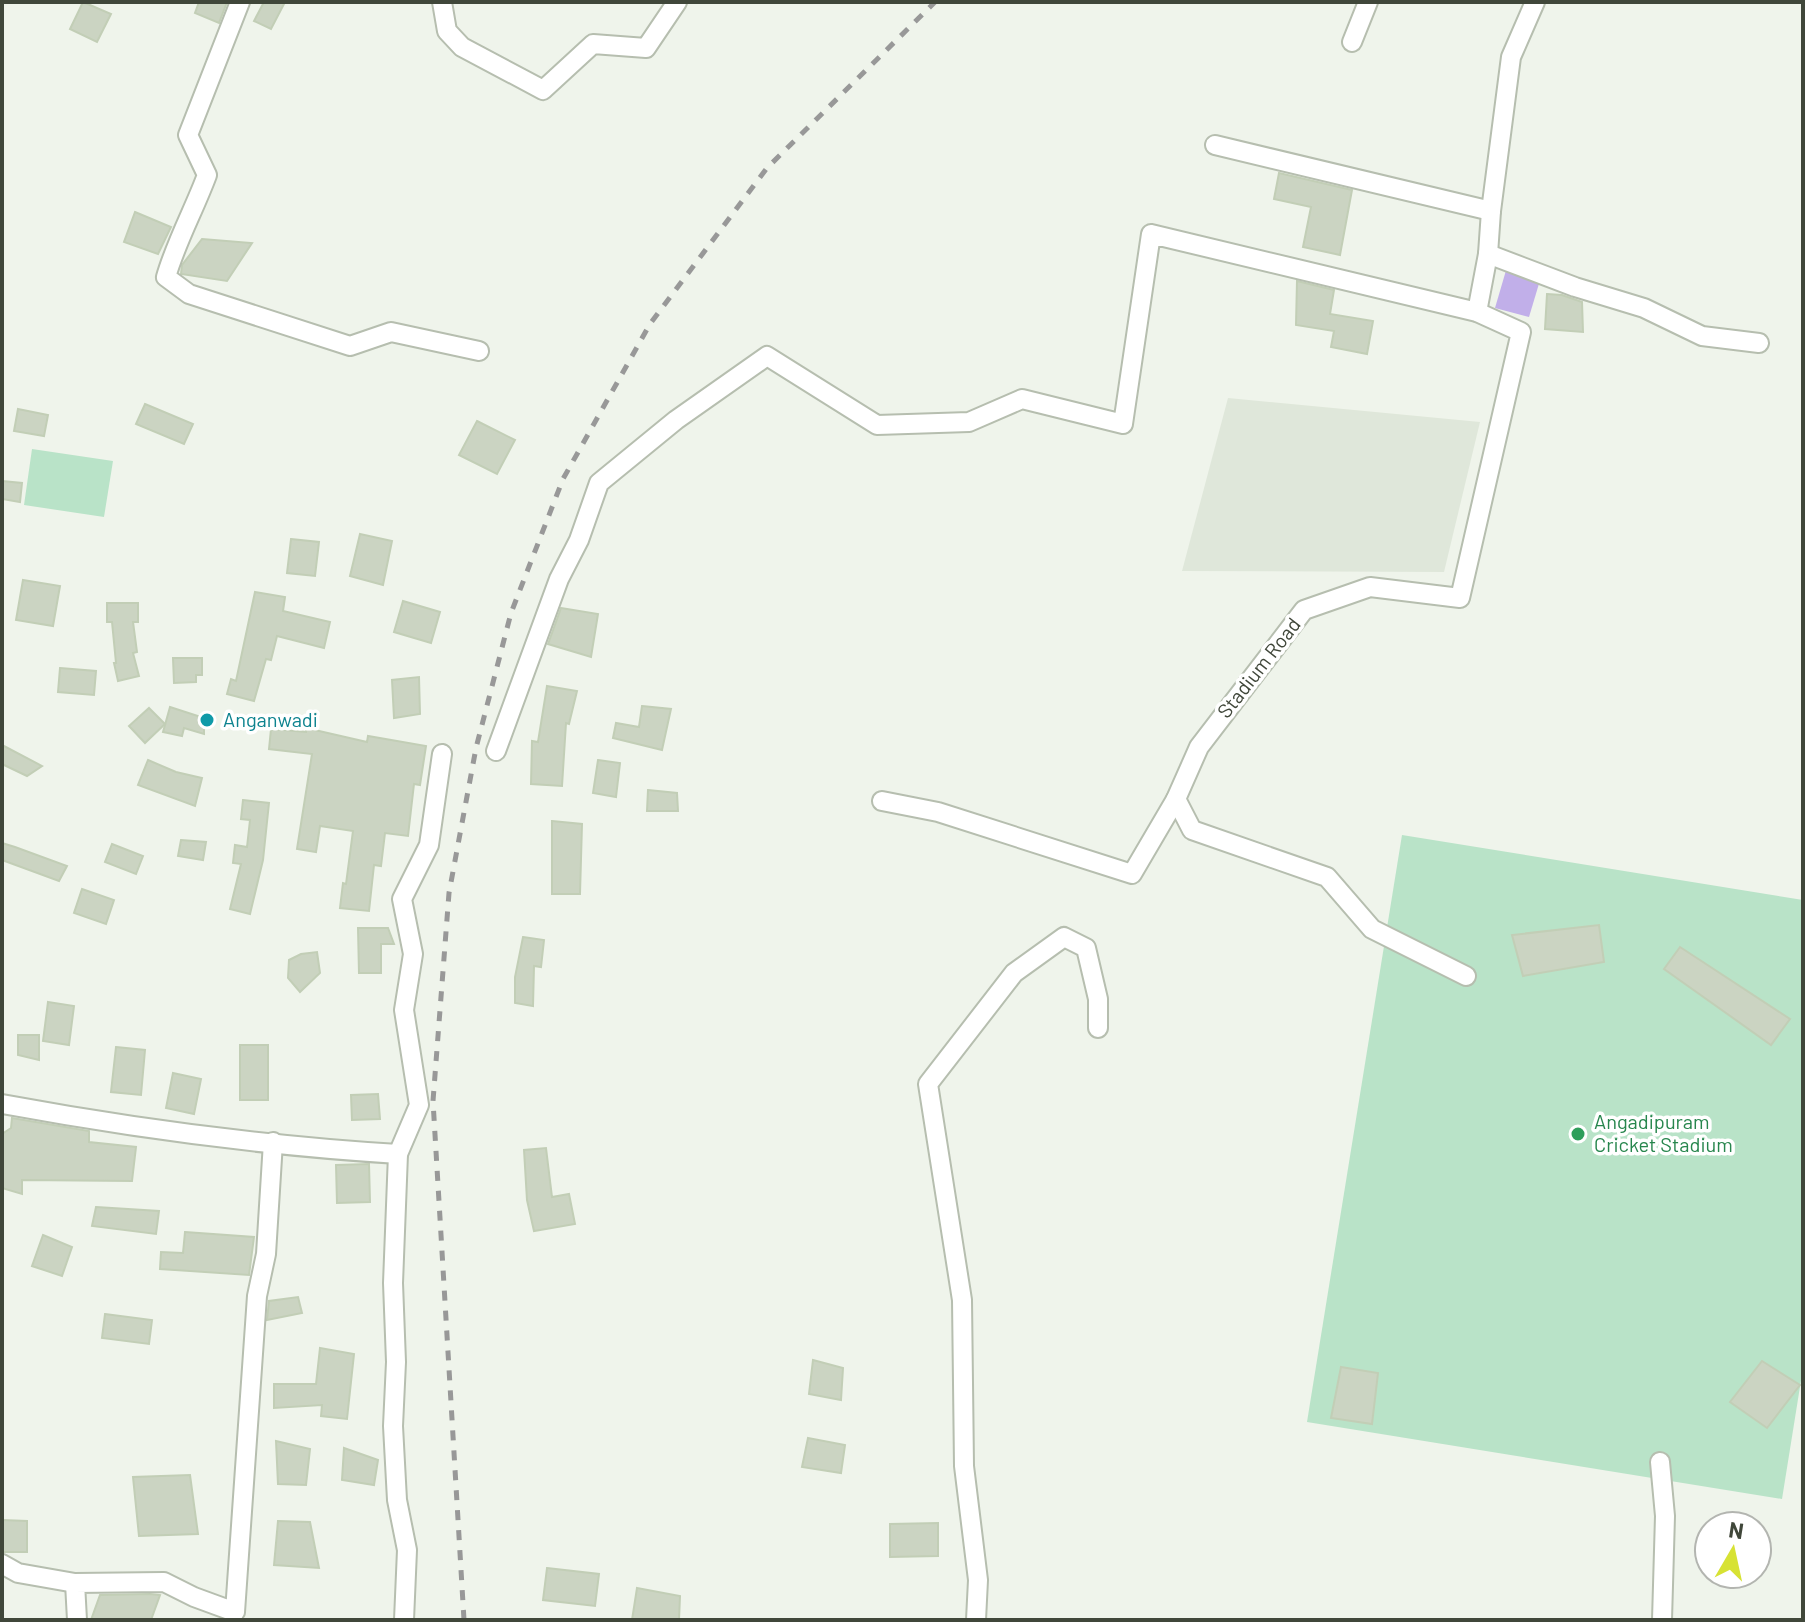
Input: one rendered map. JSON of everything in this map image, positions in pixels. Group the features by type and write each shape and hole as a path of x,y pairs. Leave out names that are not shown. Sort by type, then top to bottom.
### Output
{"street":[{"path":"240,2 188,135 207,175 189,222 174,248 166,277 189,294 350,346 391,332 479,351"},
{"path":"442,2 447,31 462,47 543,90 593,44 646,48 677,2"},
{"path":"1352,42 1368,2"},
{"path":"496,751 559,579 579,540 599,483 676,420 767,356 877,425 969,422 1022,399 1123,424 1151,234 1477,312 1488,254 1511,57 1535,2"},
{"path":"1215,145 1491,211"},
{"path":"1488,254 1575,287 1644,308 1702,336 1759,343"},
{"name":"Stadium Road","path":"1176,799 1199,747 1304,610 1370,587 1460,598 1521,332 1477,312"},
{"path":"404,1620 407,1550 397,1500 393,1426 396,1362 393,1283 398,1154 419,1105 404,1010 413,954 402,899 429,845 442,754"},
{"path":"882,801 938,812 1132,874 1176,799"},
{"path":"1176,799 1192,830 1327,877 1372,929 1466,976"},
{"path":"976,1620 978,1580 964,1466 962,1300 928,1084 1014,973 1064,937 1086,948 1098,999 1098,1028"},
{"path":"2,1104 273,1142 398,1154"},
{"path":"2,1564 18,1573 75,1583 164,1582 236,1616 257,1296 266,1254 273,1142"},
{"path":"1660,1462 1665,1516 1662,1620"},
{"path":"75,1583 77,1620"}],"shaded area":[{"path":"1507,267 1541,277 1529,317 1495,308"},
{"path":"1228,398 1480,422 1444,572 1182,571"}],"green space":[{"path":"32,449 113,461 104,517 24,505"},
{"name":"Angadipuram Cricket Stadium","path":"1402,835 1803,900 1803,1368 1782,1499 1307,1422"}],"building":[{"path":"83,2 111,14 97,42 70,29"},
{"path":"199,2 227,2 219,23 195,13"},
{"path":"264,2 285,2 271,29 254,21"},
{"path":"1279,173 1352,190 1340,255 1303,247 1311,207 1274,199"},
{"path":"135,212 171,227 158,254 124,242"},
{"path":"202,239 252,243 227,281 181,274 182,265"},
{"path":"1297,281 1334,290 1330,314 1373,321 1367,354 1331,347 1334,331 1296,325"},
{"path":"1547,294 1582,302 1583,332 1545,329"},
{"path":"145,404 193,424 184,444 136,424"},
{"path":"18,409 48,415 44,436 14,431"},
{"path":"477,421 515,440 497,474 459,455"},
{"path":"2,481 22,483 20,502 2,499"},
{"path":"360,534 392,541 383,585 350,576"},
{"path":"291,539 319,542 315,576 287,573"},
{"path":"23,580 60,586 53,626 16,620"},
{"path":"255,592 285,597 283,611 330,622 324,648 277,636 271,660 266,659 254,701 227,694 231,679 236,681"},
{"path":"403,601 440,612 431,643 394,632"},
{"path":"107,603 138,603 138,622 133,622 137,652 133,653 139,676 118,681 112,622 107,622"},
{"path":"561,608 598,614 591,657 548,644"},
{"path":"173,658 202,658 202,675 196,675 196,682 174,683"},
{"path":"60,668 96,671 94,695 58,692"},
{"path":"419,677 420,714 394,718 392,680"},
{"path":"547,686 577,691 569,724 566,723 562,786 531,784 532,741 538,742"},
{"path":"642,706 671,709 662,750 613,738 616,723 639,727"},
{"path":"170,707 204,718 204,734 184,728 182,736 163,732"},
{"path":"149,708 165,724 145,743 129,726"},
{"path":"306,728 367,742 368,736 426,746 420,785 414,784 408,836 385,833 381,866 374,865 369,911 340,908 353,831 320,826 316,852 297,849 312,754 269,749 271,729 306,732"},
{"path":"2,745 42,766 27,776 2,764"},
{"path":"148,760 176,772 202,778 195,806 138,785"},
{"path":"598,760 620,763 616,797 593,793"},
{"path":"648,790 677,793 678,811 647,811"},
{"path":"243,800 269,803 263,860 250,914 230,909 241,864 233,863 235,845 247,847 250,820 241,819"},
{"path":"552,821 582,824 580,894 552,894"},
{"path":"181,840 206,842 203,860 178,856"},
{"path":"2,843 67,866 59,881 2,860"},
{"path":"112,844 143,856 136,874 105,862"},
{"path":"82,889 114,900 106,924 74,913"},
{"path":"1599,925 1604,962 1523,976 1512,935"},
{"path":"358,928 388,928 394,944 381,944 381,973 359,973"},
{"path":"523,937 544,940 541,967 534,966 533,1006 515,1003 515,977"},
{"path":"1680,947 1790,1019 1771,1045 1664,969"},
{"path":"317,952 320,973 300,992 288,978 289,960 301,954"},
{"path":"48,1002 74,1006 69,1045 43,1041"},
{"path":"18,1035 39,1035 39,1060 18,1055"},
{"path":"240,1045 268,1045 268,1100 240,1100"},
{"path":"116,1047 145,1050 141,1095 111,1092"},
{"path":"173,1073 201,1079 194,1114 166,1108"},
{"path":"378,1094 380,1119 352,1120 351,1095"},
{"path":"12,1118 89,1131 89,1142 136,1147 132,1181 22,1180 22,1194 2,1188 2,1134 11,1128"},
{"path":"546,1148 552,1197 569,1194 575,1224 534,1231 527,1200 524,1150"},
{"path":"369,1164 370,1202 337,1203 336,1165"},
{"path":"96,1207 159,1211 156,1234 92,1226"},
{"path":"185,1232 254,1237 249,1275 160,1269 161,1252 183,1253"},
{"path":"43,1235 72,1247 62,1276 32,1266"},
{"path":"298,1297 302,1313 267,1320 269,1301"},
{"path":"105,1314 152,1320 149,1344 102,1338"},
{"path":"320,1348 354,1354 347,1419 321,1416 322,1405 274,1408 274,1384 316,1384"},
{"path":"813,1360 843,1368 841,1400 809,1394"},
{"path":"1762,1361 1800,1385 1767,1428 1730,1402"},
{"path":"1341,1367 1378,1373 1372,1424 1331,1418"},
{"path":"808,1438 845,1445 841,1473 802,1467"},
{"path":"276,1441 310,1449 306,1485 278,1484"},
{"path":"344,1448 378,1460 374,1485 342,1480"},
{"path":"190,1475 198,1534 139,1536 133,1477"},
{"path":"2,1520 27,1521 27,1552 2,1552"},
{"path":"278,1521 310,1522 319,1568 274,1565"},
{"path":"938,1523 938,1556 890,1557 890,1524"},
{"path":"547,1568 599,1574 595,1606 543,1600"},
{"path":"637,1588 680,1596 679,1620 632,1620"},
{"path":"100,1595 160,1595 151,1620 91,1620"}],"railway":[{"path":"464,1620 433,1101 449,893 476,748 511,613 563,479 650,324 767,168 935,2"}],"place":[{"name":"Anganwadi","path":"207,720"},
{"name":"Angadipuram Cricket Stadium","path":"1578,1134"}]}
